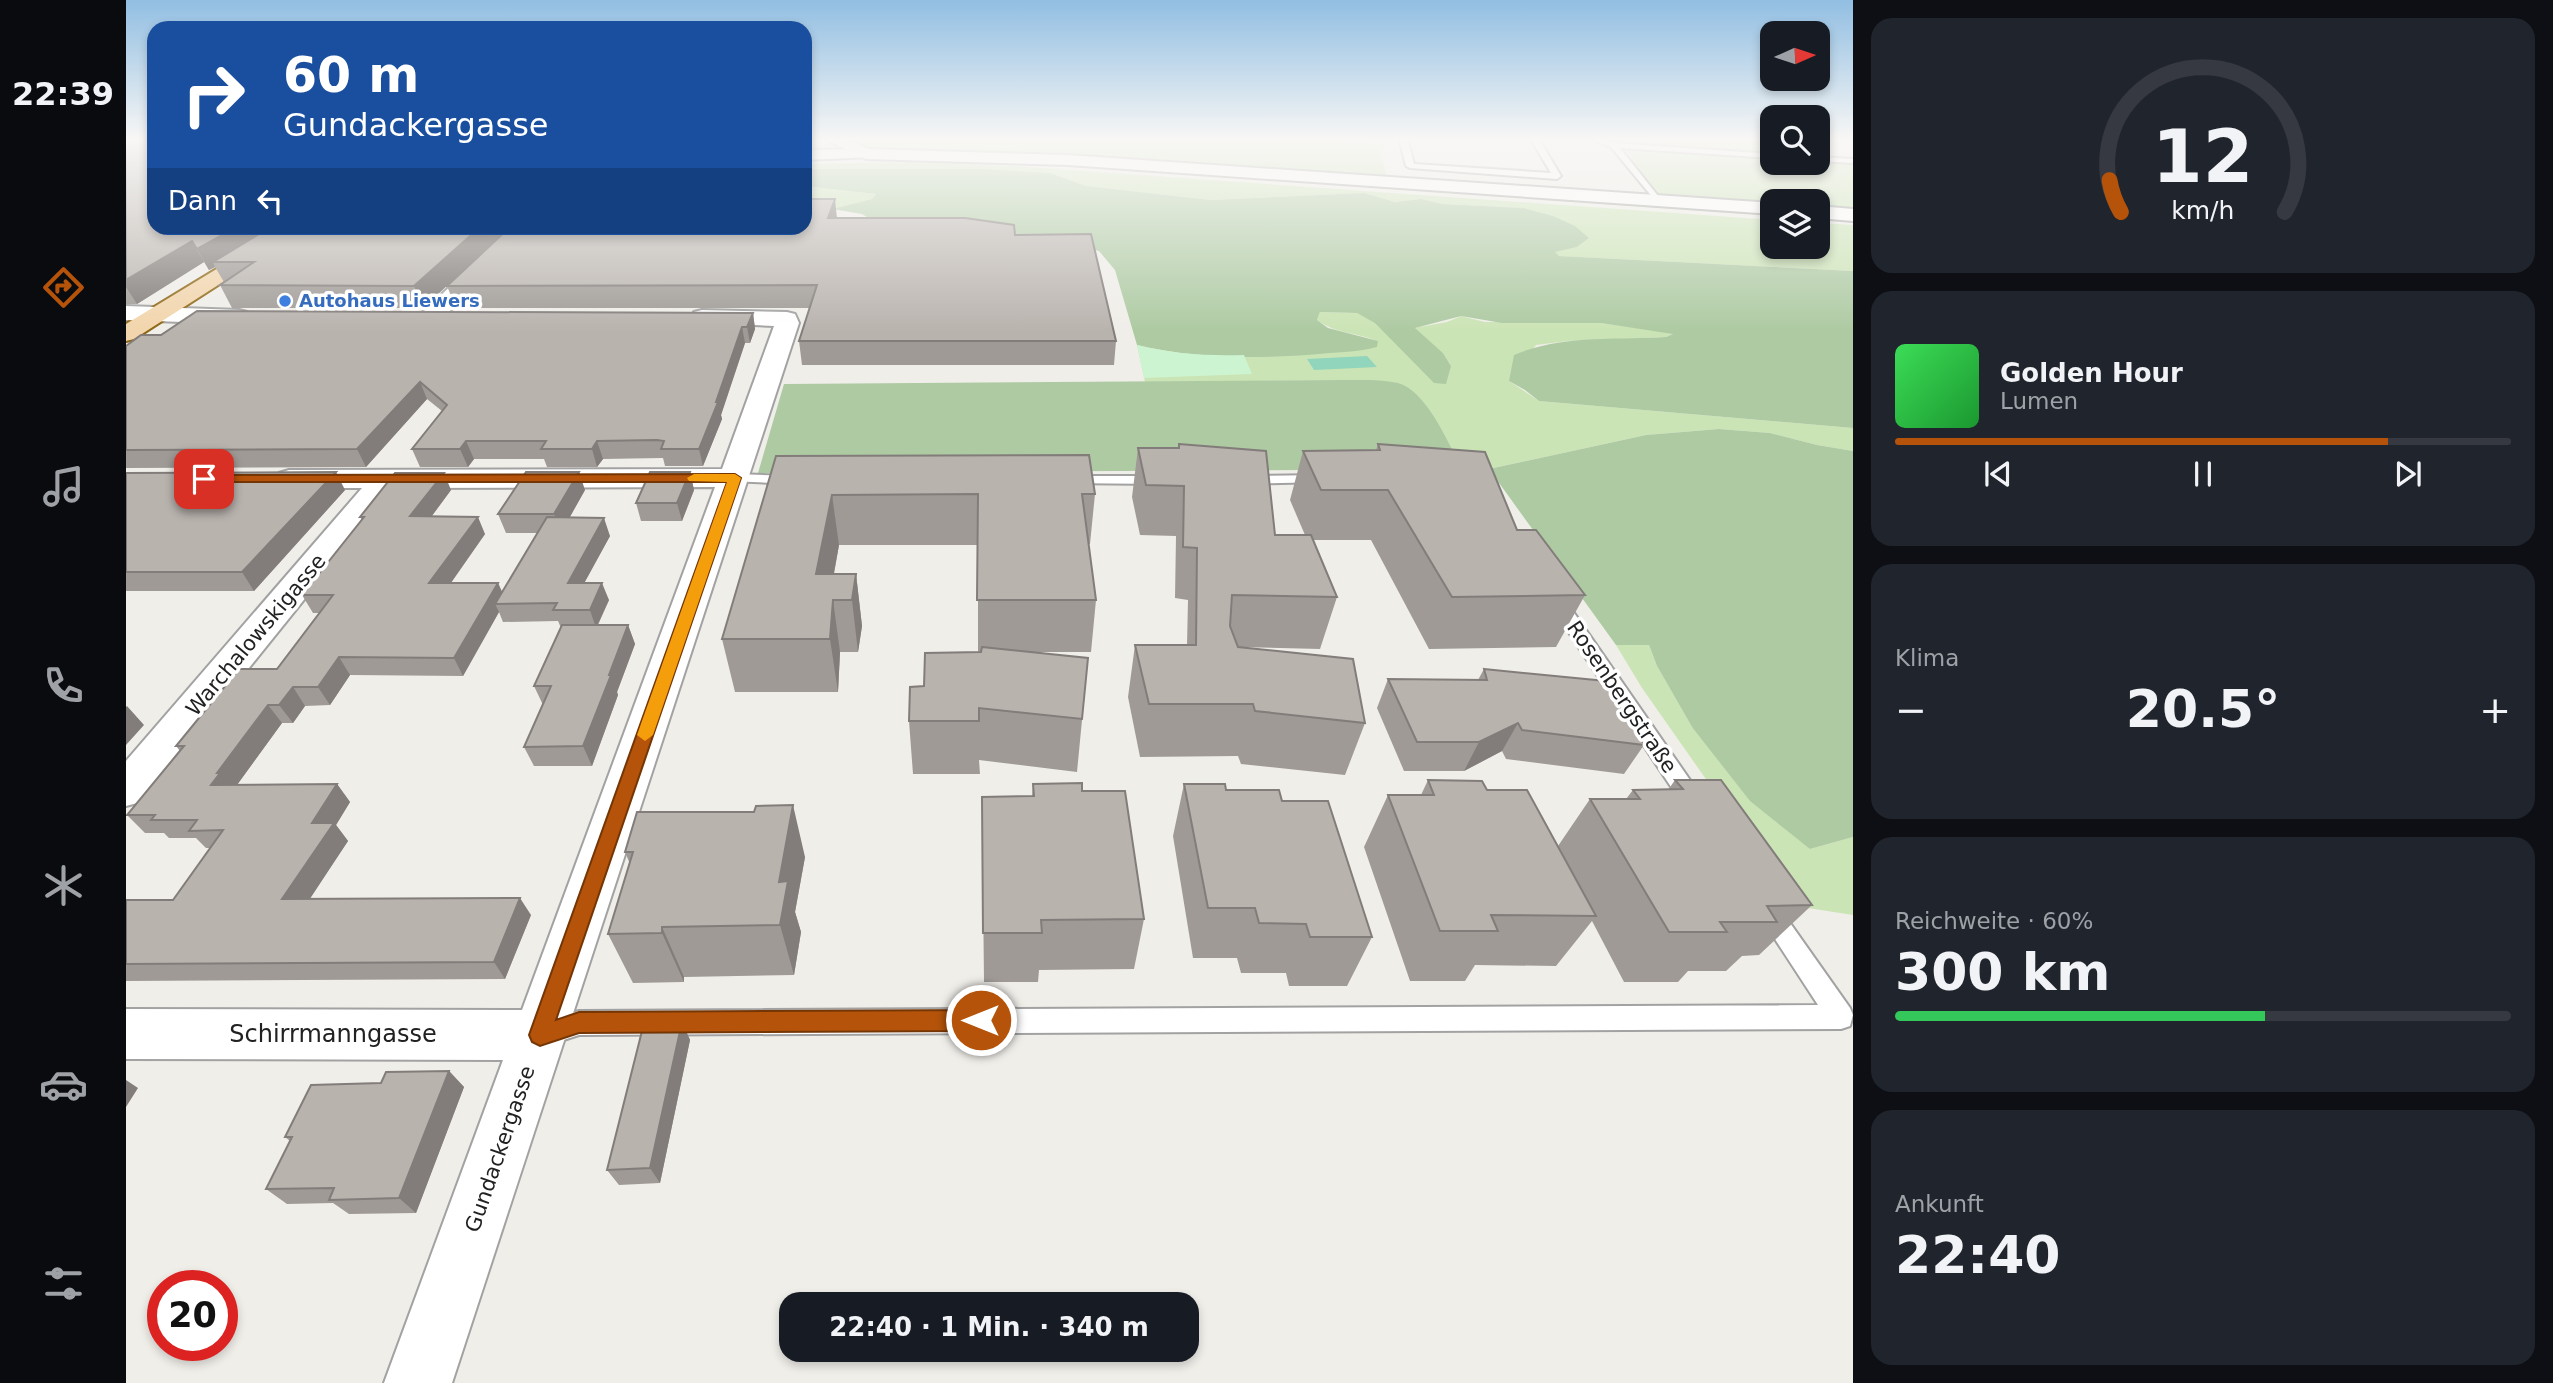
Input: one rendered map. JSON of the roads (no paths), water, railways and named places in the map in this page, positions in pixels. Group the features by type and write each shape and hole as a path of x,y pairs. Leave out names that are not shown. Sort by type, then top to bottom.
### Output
{"main road":[{"path":"250,255 275,235"},
{"path":"126,334 285,235"}],"street":[{"path":"1680,203 1760,208"},
{"path":"1830,213 1853,215"},
{"path":"430,318 515,235"},
{"path":"126,313 154,316 267,317"},
{"name":"Gundackergasse","path":"418,1383 735,478 786,319 681,317"},
{"path":"402,318 468,318"},
{"path":"262,479 735,478"},
{"name":"Warchalowskigasse","path":"126,790 385,479"},
{"name":"Schirrmanngasse","path":"126,1034 540,1035"}],"lane":[{"path":"735,478 803,480"},
{"path":"1056,480 1179,480"},
{"path":"1232,480 1335,480"},
{"name":"Rosenbergstraße","path":"1548,587 1701,814"},
{"path":"540,1035 579,1023 1841,1017 1760,899"}],"place":[{"name":"Autohaus Liewers","path":"285,301"}]}
